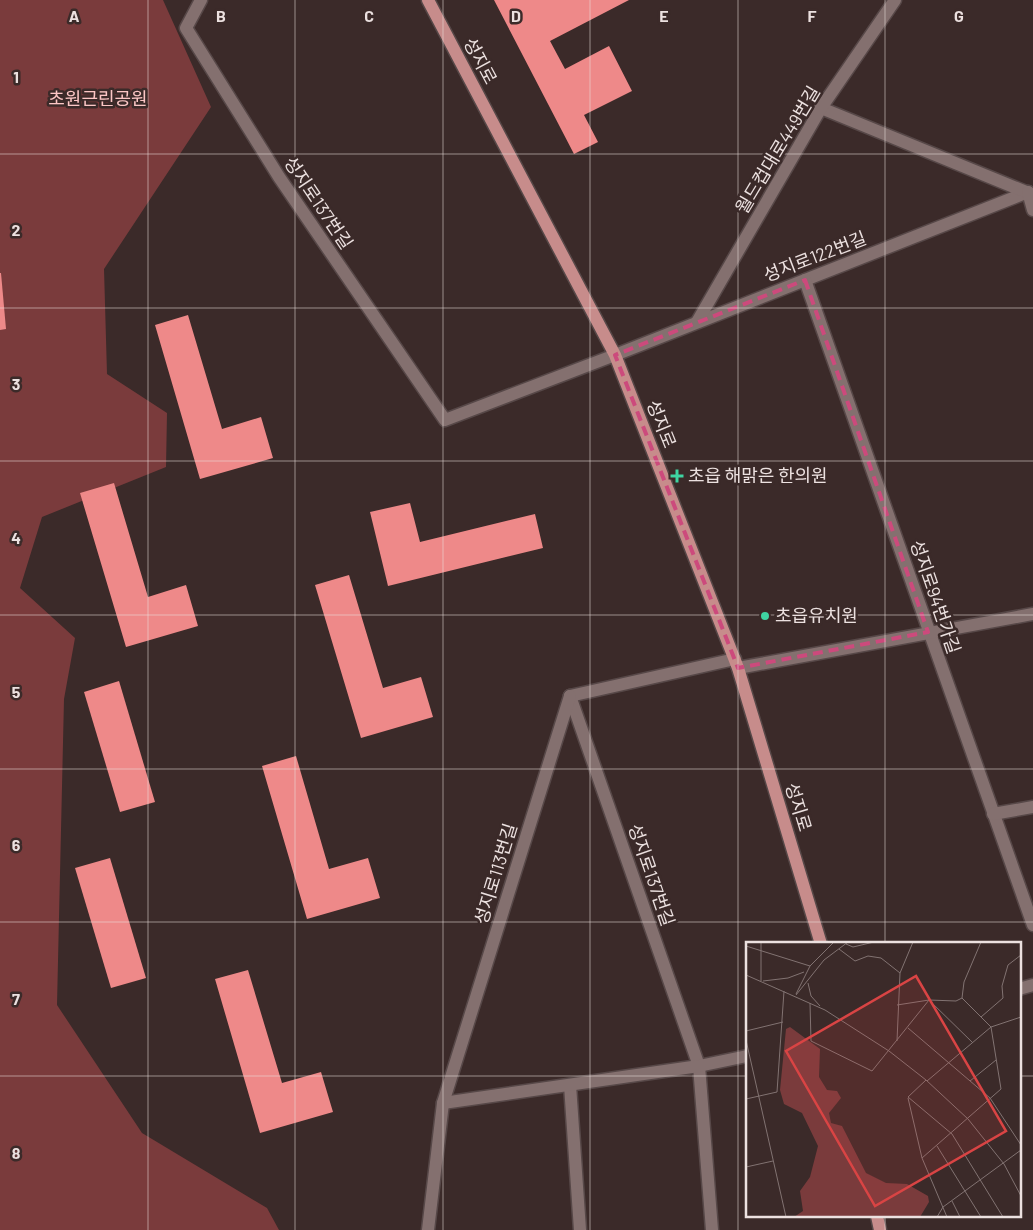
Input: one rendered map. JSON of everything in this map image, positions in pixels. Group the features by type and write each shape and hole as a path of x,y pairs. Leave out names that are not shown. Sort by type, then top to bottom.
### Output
{"main road":[{"name":"성지로","path":"428,0 615,355 736,664 820,942"}],"street":[{"name":"성지로137번길","path":"201,0 186,28 279,177 445,420"},
{"name":"월드컵대로449번길","path":"697,322 821,108 896,0"},
{"path":"821,108 1030,194 1033,210"},
{"name":"성지로122번길","path":"445,420 1030,194"},
{"name":"성지로94번가길","path":"805,280 1033,926"},
{"path":"570,696 736,664 1033,614"},
{"name":"성지로137번길","path":"570,696 700,1066 712,1230"},
{"name":"성지로113번길","path":"428,1230 443,1103 570,696"},
{"path":"993,814 1033,807"},
{"path":"1020,989 1033,985"},
{"path":"443,1103 700,1066 746,1056"},
{"path":"570,1085 580,1230"}],"highlighted area":[{"path":"805,280 928,632 738,668 615,355"}],"green space":[{"name":"초원근린공원","path":"0,0 163,0 211,107 104,269 107,374 167,413 166,467 42,517 20,588 75,638 64,699 57,1005 142,1133 267,1208 279,1230 0,1230"}],"building":[{"path":"494,0 629,0 550,41 565,69 609,46 632,91 584,115 598,142 574,154"},
{"path":"0,273 6,329 0,330"},
{"path":"188,315 222,429 261,417 273,458 200,479 155,325"},
{"path":"114,483 148,597 186,585 198,626 126,647 80,493"},
{"path":"410,503 420,542 535,514 543,548 388,586 370,512"},
{"path":"349,575 383,688 421,677 433,717 361,738 315,585"},
{"path":"119,681 155,802 120,812 84,692"},
{"path":"296,756 329,869 368,858 380,898 307,919 262,766"},
{"path":"110,858 146,978 111,988 75,868"},
{"path":"248,970 282,1083 321,1072 333,1112 260,1133 215,979"}],"place":[{"name":"초읍 해맑은 한의원","path":"677,476"},
{"name":"초읍유치원","path":"765,616"}]}
